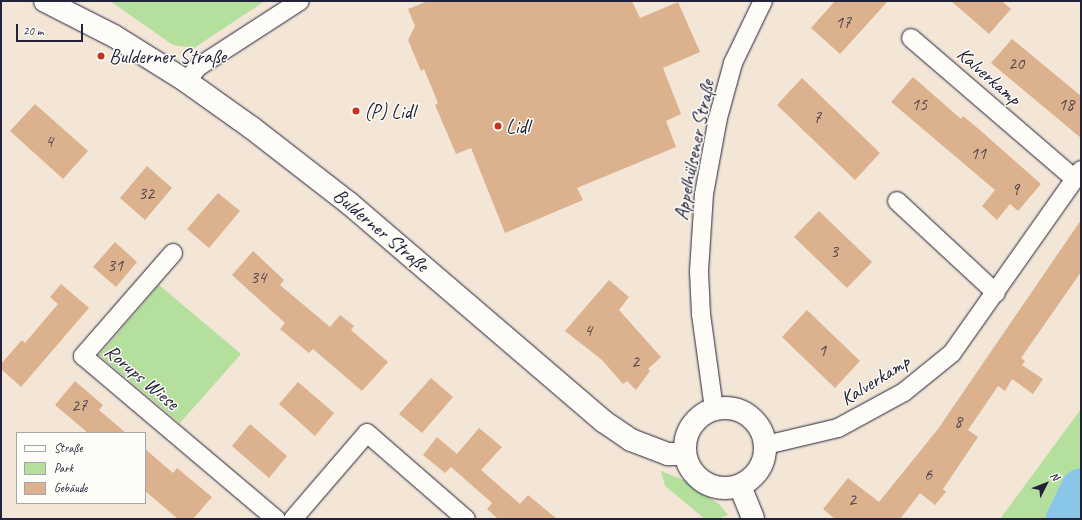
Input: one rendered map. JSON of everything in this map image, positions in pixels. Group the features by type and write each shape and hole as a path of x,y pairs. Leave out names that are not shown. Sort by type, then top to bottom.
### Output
{"street":[{"name":"Bulderner Straße","path":"45,1 114,36 186,81 350,204 603,421 631,440 668,454 685,454"},
{"path":"186,81 198,67 300,1"},
{"name":"Appelhülsener Straße","path":"714,409 701,314 700,255 704,194 718,118 733,63 763,1"},
{"name":"Kalverkamp","path":"766,445 838,428 904,392 952,353 996,293 1078,174 911,38"},
{"path":"897,201 996,293"},
{"name":"Rorups Wiese","path":"173,253 83,356 276,519"},
{"path":"714,409 739,410 750,416 759,425 766,445 761,468 755,476 740,486 726,489 705,484 690,468 685,454 687,433 693,423 714,409"},
{"path":"293,519 368,433 466,519"},
{"path":"740,486 753,519"}],"green space":[{"path":"110,1 265,1 194,48 173,45"},
{"path":"159,285 241,354 180,423 99,355"},
{"path":"1081,409 1081,519 1000,519"},
{"path":"661,471 686,481 719,504 728,515 717,519 705,519 665,486"}],"building":[{"path":"428,1 632,1 640,18 678,2 700,52 663,68 681,114 666,121 676,147 577,188 583,200 505,233 471,148 456,154 435,105 438,103 424,69 421,71 408,40 415,26 408,9"},
{"path":"835,1 888,1 840,54 811,28"},
{"path":"951,1 1002,1 1011,9 989,34"},
{"path":"1012,39 1081,96 1081,138 991,63"},
{"path":"913,77 961,119 963,116 981,131 1041,184 1018,211 1010,204 997,220 982,206 995,190 891,102"},
{"path":"802,78 880,153 855,180 777,105"},
{"path":"35,104 88,151 63,179 10,131"},
{"path":"147,166 172,188 145,220 120,198"},
{"path":"218,193 240,211 209,248 187,229"},
{"path":"819,211 872,262 847,288 794,237"},
{"path":"1081,220 1081,272 1021,358 1025,361 1022,365 1043,379 1033,394 1012,379 1005,391 998,386 968,430 978,437 943,489 946,492 935,505 920,493 900,519 835,519 823,509 848,478 879,502 938,429"},
{"path":"115,242 137,262 116,287 93,267"},
{"path":"253,251 284,280 280,285 330,327 340,315 354,326 351,330 388,362 362,391 313,349 309,353 280,329 285,323 232,275"},
{"path":"609,280 629,297 619,310 661,357 648,369 650,371 636,390 627,381 623,384 602,360 565,331"},
{"path":"61,284 89,308 21,387 1,369 1,364 22,340 25,343 58,304 50,297"},
{"path":"807,310 860,361 835,388 782,337"},
{"path":"431,378 453,397 422,433 399,414"},
{"path":"75,381 103,405 99,410 125,432 87,432 55,405"},
{"path":"298,382 334,413 315,436 279,404"},
{"path":"250,424 287,456 269,478 232,446"},
{"path":"479,428 502,447 481,470 520,504 528,495 557,519 498,519 487,509 492,503 451,467 445,473 423,455 437,437 457,454"},
{"path":"146,450 173,473 177,468 212,497 193,519 178,519 146,492"}],"waterway":[{"path":"1066,519 1081,488"}],"place":[{"name":"Bulderner Straße","path":"101,56"},
{"name":"(P) Lidl","path":"356,111"},
{"name":"Lidl","path":"498,126"}]}
